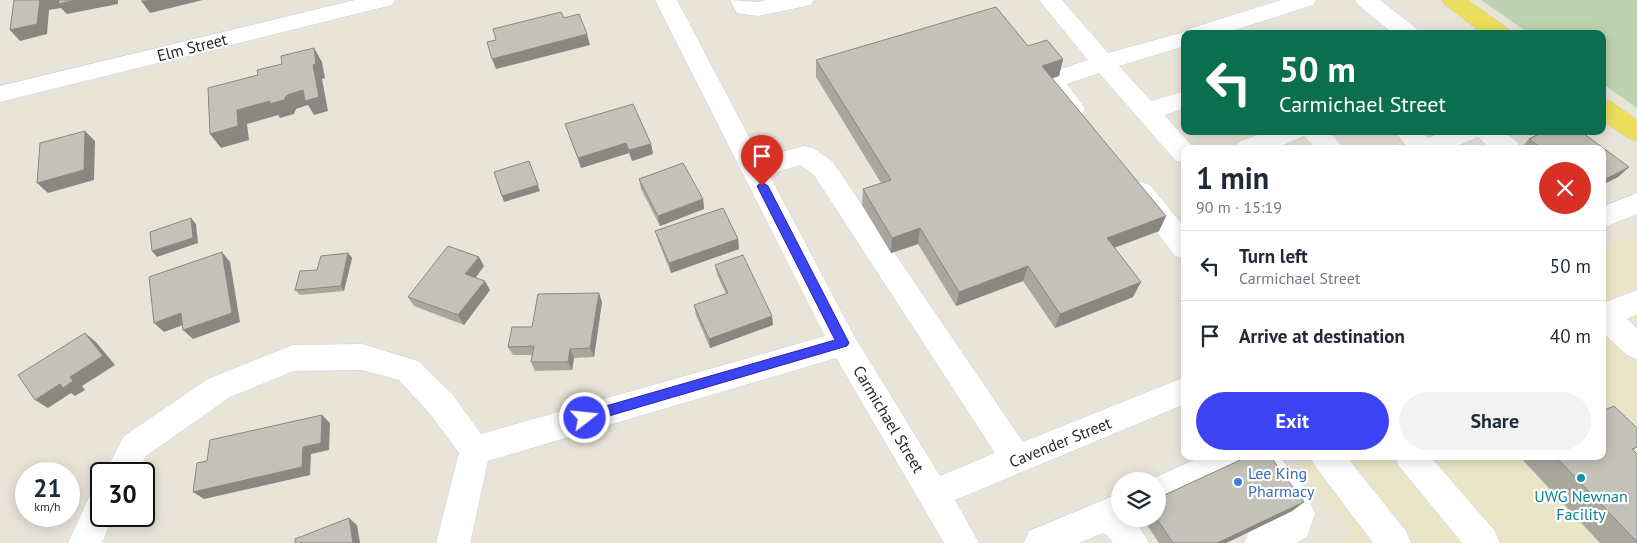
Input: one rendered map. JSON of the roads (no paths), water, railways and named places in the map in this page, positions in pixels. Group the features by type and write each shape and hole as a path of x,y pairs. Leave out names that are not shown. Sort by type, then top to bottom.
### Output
{"main road":[{"path":"1453,0 1494,30"},
{"path":"1606,110 1633,124"}],"street":[{"name":"Elm Street","path":"0,94 384,0"},
{"name":"Carmichael Street","path":"666,0 843,343 935,493 962,543"},
{"path":"741,0 745,8 758,10 803,0"},
{"path":"1050,0 1103,63 1181,149"},
{"path":"1210,30 1305,0"},
{"path":"1366,0 1395,30"},
{"path":"1088,126 1051,81 1181,39"},
{"path":"1147,111 1181,100"},
{"path":"1258,145 1284,135"},
{"path":"1318,135 1328,145"},
{"path":"1410,135 1421,145"},
{"path":"1435,145 1459,135"},
{"path":"1492,135 1504,145"},
{"path":"754,169 804,155 823,168 1017,459"},
{"path":"1124,172 1181,243"},
{"path":"1606,216 1637,203"},
{"path":"1606,313 1637,302"},
{"path":"1606,316 1637,346"},
{"path":"475,450 843,343"},
{"path":"126,462 135,446 219,388 293,358 362,357 408,370 442,405 475,450 453,543"},
{"name":"Cavender Street","path":"935,493 1181,392"},
{"path":"1166,488 1229,460"},
{"path":"1261,543 1295,526 1298,514 1293,497 1262,460"},
{"path":"1329,460 1394,543"},
{"path":"1413,460 1483,543"},
{"path":"1041,543 1111,513"},
{"path":"85,543 92,527"},
{"path":"1121,527 1132,543"}],"place":[{"name":"UWG Newnan Facility","path":"1581,478"},
{"name":"Lee King Pharmacy","path":"1238,482"}]}
